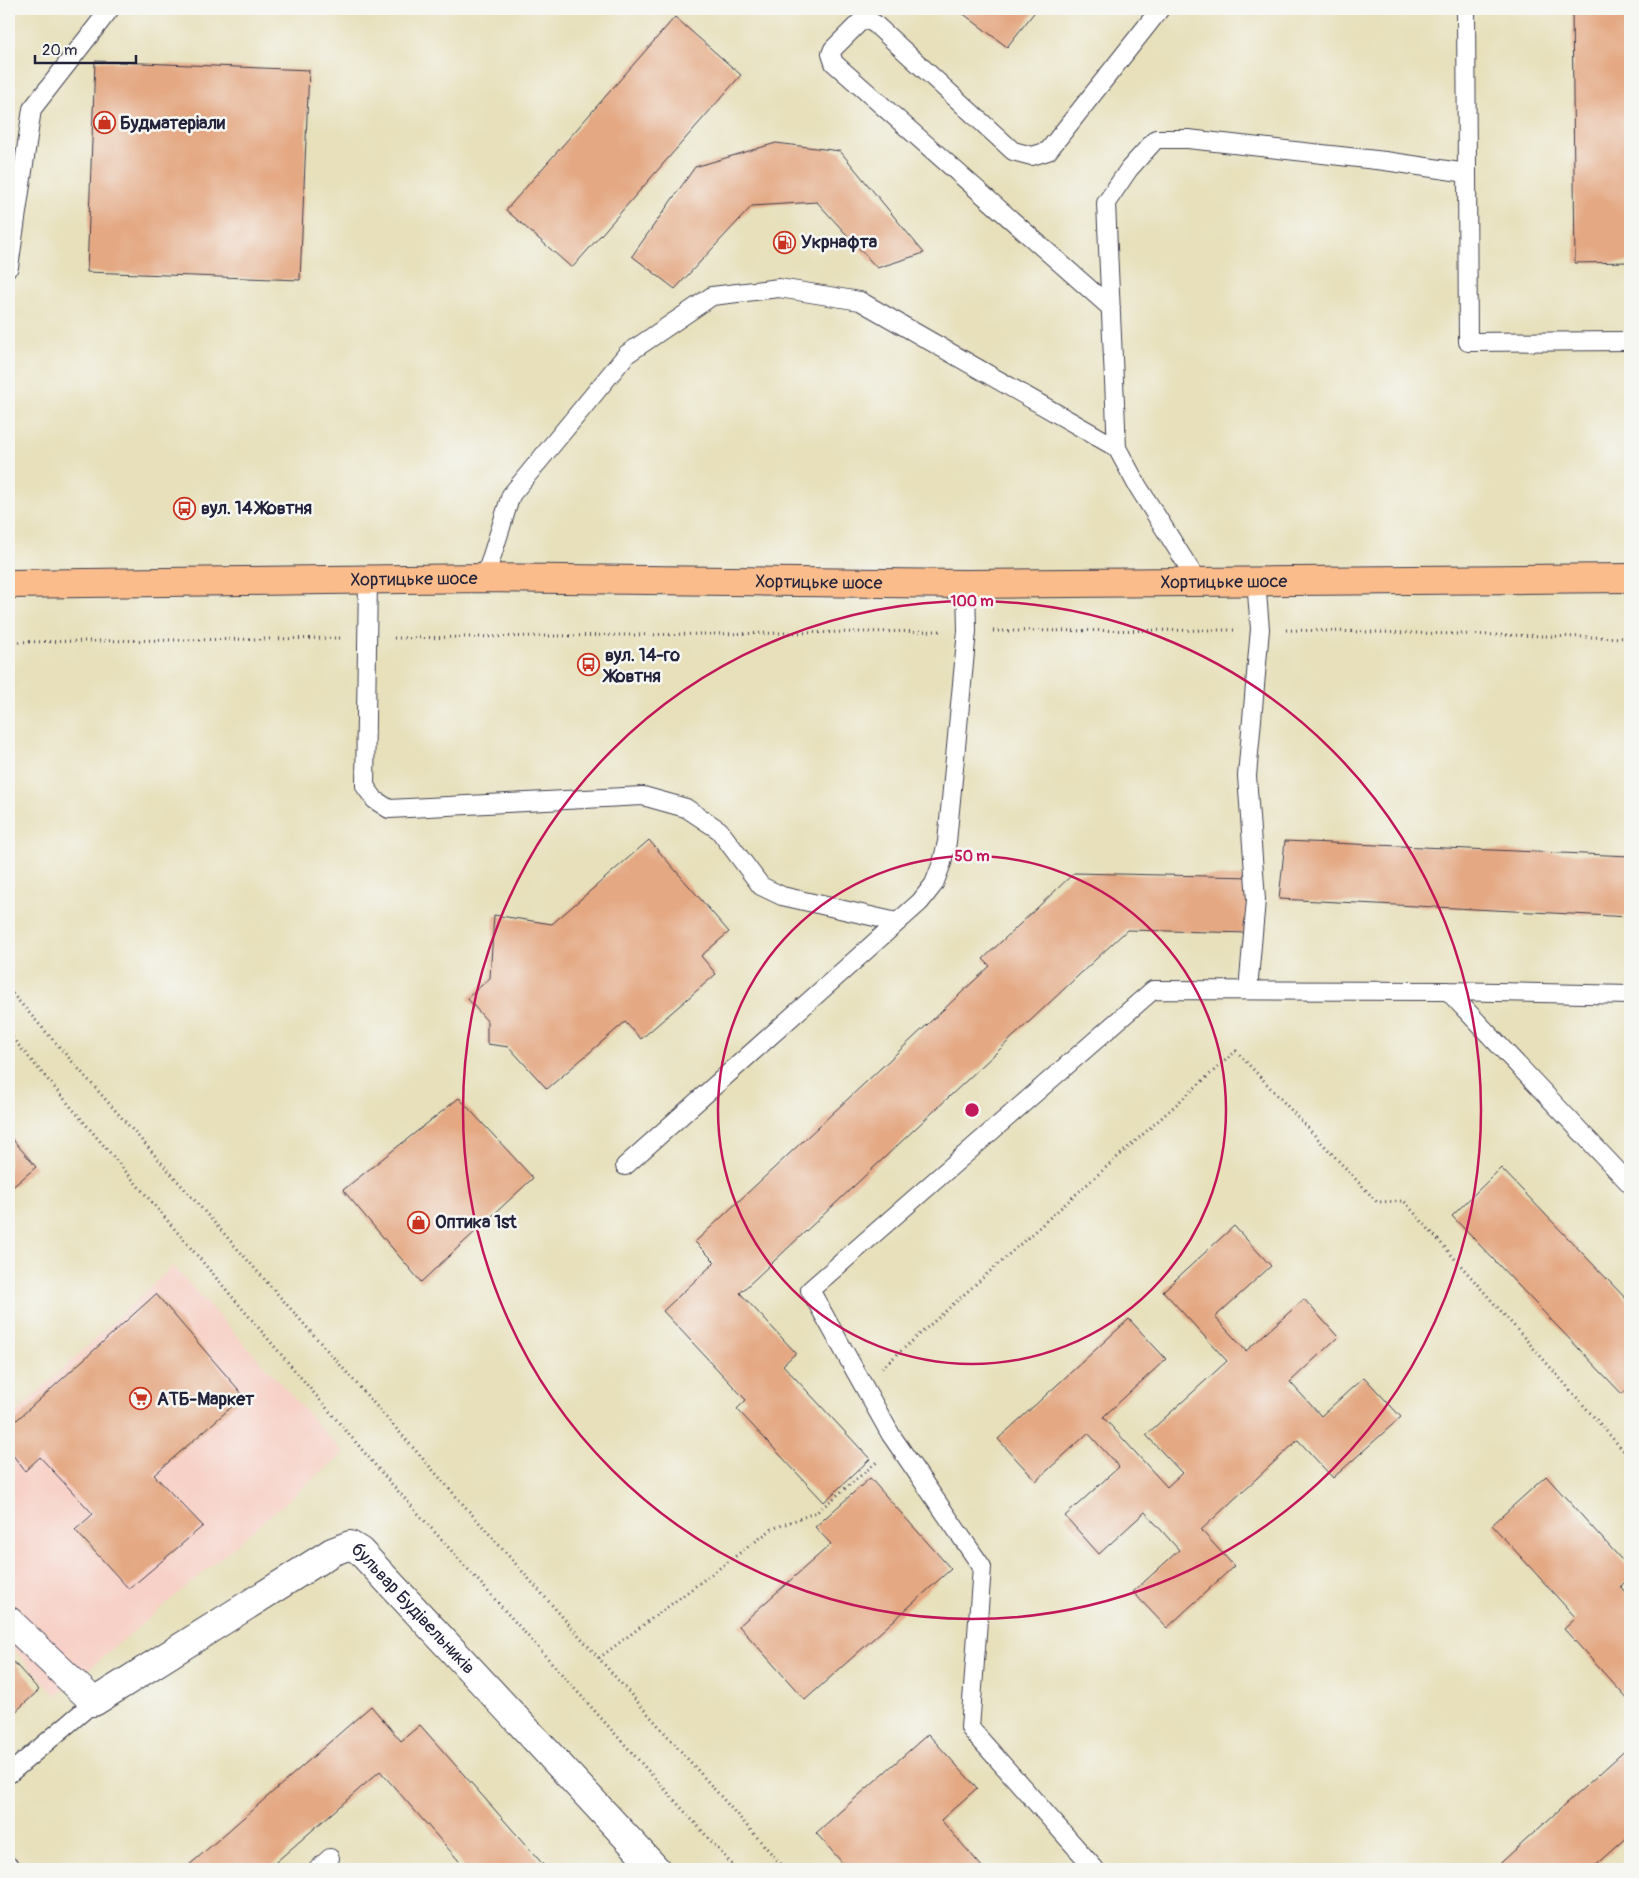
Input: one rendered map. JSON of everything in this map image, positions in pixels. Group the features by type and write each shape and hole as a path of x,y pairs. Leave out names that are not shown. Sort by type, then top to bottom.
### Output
{"main road":[{"name":"Хортицьке шосе","path":"9,584 485,578 966,584 1630,578"}],"street":[{"name":"бульвар Будівельників","path":"94,1702 332,1552 350,1545 367,1558 656,1869"},
{"path":"9,1621 94,1702"}],"lane":[{"path":"9,267 32,109 110,9"},
{"path":"1111,308 834,63 831,54 862,21 868,20 875,24 1014,151 1032,156 1048,151 1160,9"},
{"path":"1466,9 1468,342 1630,341"},
{"path":"1198,582 1137,485 1117,448 1106,203 1129,169 1156,139 1188,139 1386,161 1466,173"},
{"path":"485,578 511,495 627,354 712,296 779,288 860,301 1117,448"},
{"path":"368,579 365,786 374,800 389,809 643,796 686,808 719,830 761,886 782,896 898,922"},
{"path":"1248,990 1256,900 1247,776 1260,629 1256,581"},
{"path":"625,1166 920,902 934,884 945,849 950,816 967,631 966,584"},
{"path":"1095,1869 970,1728 982,1567 892,1435 810,1290 1153,990 1448,991 1630,995"},
{"path":"1448,991 1630,1184"},
{"path":"9,1774 94,1702"},
{"path":"9,1866 12,1869"}],"path":[{"path":"9,642 1260,629 1630,638"},
{"path":"9,990 786,1869"},
{"path":"9,1034 381,1472 736,1869"},
{"path":"863,1385 1236,1051 1377,1202 1404,1201 1630,1458"},
{"path":"599,1658 772,1529 817,1512 877,1464 892,1435"}],"shaded area":[{"path":"173,1266 344,1453 57,1696 9,1645 9,1419"}],"building":[{"path":"957,9 1037,9 1007,47"},
{"path":"1572,9 1630,9 1630,262 1575,263"},
{"path":"675,17 741,75 572,268 506,210"},
{"path":"95,61 309,70 300,280 87,272"},
{"path":"776,143 840,151 924,253 877,268 817,202 752,206 675,289 632,256 695,167"},
{"path":"649,840 729,932 701,956 716,974 641,1039 625,1022 547,1089 509,1047 487,1044 487,1021 467,998 490,978 494,915 552,924"},
{"path":"1285,841 1630,856 1630,917 1279,899"},
{"path":"1074,873 1252,877 1252,933 1127,930 740,1293 796,1353 783,1365 870,1459 824,1502 737,1409 746,1400 663,1311 715,1262 695,1242 990,966 983,959"},
{"path":"459,1098 533,1178 421,1282 343,1190"},
{"path":"9,1135 36,1167 9,1190"},
{"path":"1501,1168 1630,1303 1630,1387 1622,1394 1452,1216"},
{"path":"1234,1226 1271,1266 1215,1317 1246,1351 1304,1299 1338,1337 1290,1382 1321,1416 1364,1377 1401,1417 1333,1478 1298,1440 1201,1530 1234,1566 1167,1628 1133,1592 1179,1550 1145,1512 1099,1554 1065,1516 1119,1467 1088,1433 1036,1481 998,1439 1129,1319 1166,1359 1103,1417 1167,1487 1182,1473 1146,1435 1227,1361 1163,1291"},
{"path":"156,1294 244,1396 154,1475 203,1526 129,1589 75,1530 93,1514 40,1457 25,1471 9,1450 9,1427"},
{"path":"1546,1476 1630,1569 1630,1577 1621,1586 1630,1597 1630,1702 1564,1629 1576,1618 1492,1525"},
{"path":"870,1478 951,1569 805,1700 739,1626 831,1544 815,1527"},
{"path":"9,1657 39,1690 9,1718"},
{"path":"371,1706 401,1741 420,1725 547,1869 466,1869 380,1771 268,1869 189,1869 187,1867"},
{"path":"928,1734 977,1788 941,1820 984,1869 848,1869 816,1833"},
{"path":"1630,1746 1630,1835 1592,1869 1494,1869"}],"place":[{"name":"Будматеріали","path":"104,123"},
{"name":"Укрнафта","path":"785,242"},
{"name":"вул. 14 Жовтня","path":"185,508"},
{"name":"вул. 14-го Жовтня","path":"589,665"},
{"name":"Оптика 1st","path":"419,1222"},
{"name":"АТБ-Маркет","path":"141,1399"}]}
